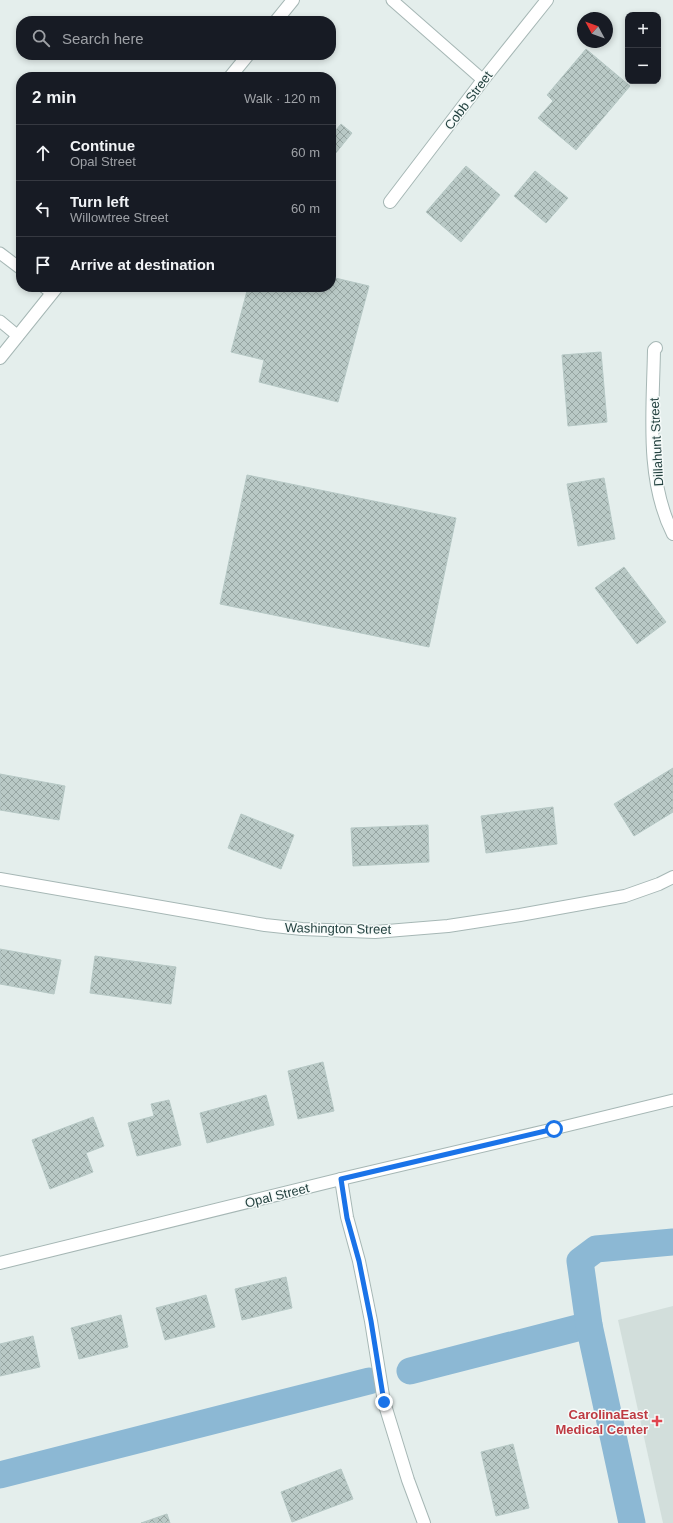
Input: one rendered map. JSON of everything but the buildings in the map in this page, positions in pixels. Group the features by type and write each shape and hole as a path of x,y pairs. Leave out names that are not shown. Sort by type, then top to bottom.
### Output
{"street":[{"path":"280,16 293,0"},
{"name":"Cobb Street","path":"390,202 483,80 547,0"},
{"path":"234,72 244,60"},
{"path":"0,358 18,336 49,292"},
{"name":"Dillahunt Street","path":"656,348 654,350 652,423 655,475 662,508 673,534"},
{"name":"Washington Street","path":"0,879 265,925 302,930 375,932 448,926 625,896 659,884 673,877"},
{"name":"Opal Street","path":"0,1263 341,1179 554,1129"},
{"path":"341,1179 347,1218 359,1261 368,1306 384,1402 408,1480 424,1523"}],"lane":[{"path":"392,0 483,80"},
{"path":"0,253 16,266"},
{"path":"0,321 18,336"},
{"path":"554,1129 673,1100"}],"shaded area":[{"name":"CarolinaEast Medical Center","path":"673,1306 673,1523 663,1523 618,1320"}],"waterway":[{"path":"632,1523 589,1325 580,1261 596,1249 673,1242"},
{"path":"410,1371 589,1325"},
{"path":"0,1475 369,1381"}],"place":[{"name":"CarolinaEast Medical Center","path":"657,1421"}],"route":[{"path":"384,1402 371,1321 359,1261 347,1218 341,1179 554,1129"}]}
